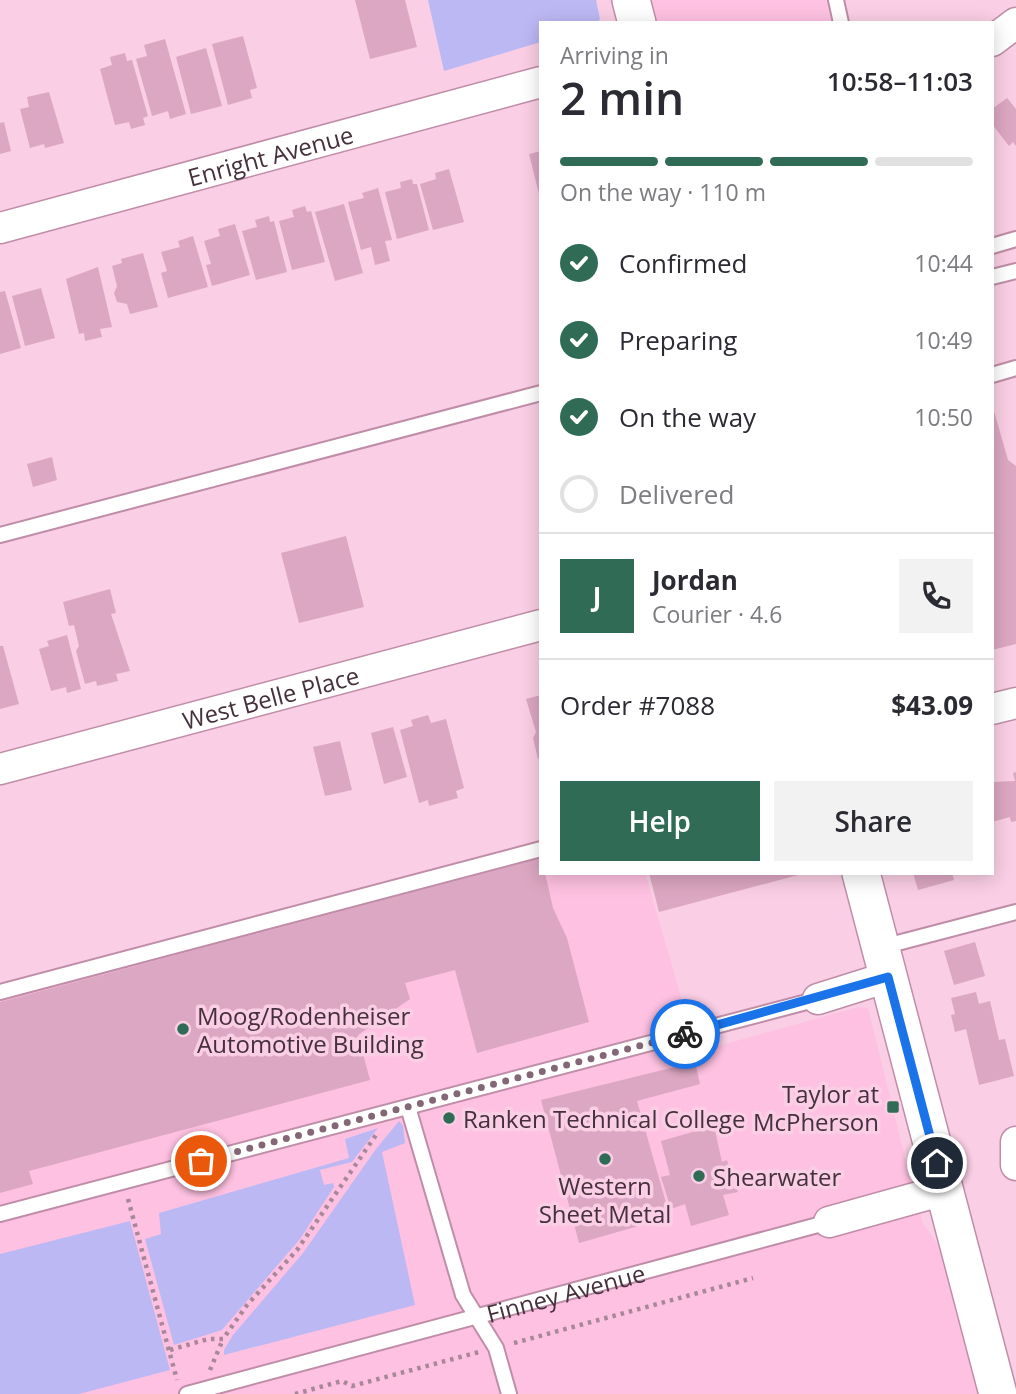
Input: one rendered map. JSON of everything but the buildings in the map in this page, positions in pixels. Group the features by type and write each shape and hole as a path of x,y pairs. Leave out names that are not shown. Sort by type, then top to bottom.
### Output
{"street":[{"path":"631,0 636,21"},
{"path":"994,40 1016,23"},
{"name":"Enright Avenue","path":"0,228 539,83"},
{"name":"West Belle Place","path":"0,769 539,626"},
{"path":"994,708 1016,703"},
{"path":"862,875 944,1189 994,1393"},
{"path":"818,999 884,963"},
{"path":"1016,1142 1016,1166"},
{"name":"Finney Avenue","path":"829,1222 944,1189"}],"lane":[{"path":"836,0 841,21"},
{"path":"994,245 1016,239"},
{"path":"994,276 1016,271"},
{"path":"994,374 1016,368"},
{"path":"0,535 539,394"},
{"path":"0,992 539,850"},
{"path":"884,963 1016,912"},
{"path":"0,1214 818,999"},
{"path":"408,1107 463,1294 496,1348 509,1394"},
{"name":"Finney Avenue","path":"187,1394 480,1318 829,1222"}],"path":[{"path":"205,1389 214,1357 223,1339 247,1305 297,1250 381,1128 408,1107"},
{"path":"123,1182 177,1381"},
{"path":"295,1394 342,1381 352,1386 753,1278"},
{"path":"170,1350 208,1339 223,1339"}],"shaded area":[{"path":"428,0 596,0 598,21 539,21 539,43 444,71"},
{"path":"647,0 826,0 831,21 655,21"},
{"name":"Ranken Technical College","path":"539,858 539,875 646,875 697,1052 858,1007 868,1008 923,1223 972,1296 998,1394 0,1394 0,1000"},
{"path":"399,1121 403,1126 405,1143 382,1152 415,1305 224,1355 233,1335 303,1253 376,1149"},
{"path":"378,1128 352,1162 320,1170 324,1185 333,1183 334,1187 300,1239 222,1330 174,1345 145,1239 161,1234 159,1213 349,1158 345,1139"},
{"path":"130,1221 170,1370 79,1394 0,1394 0,1254"}],"way so far":[{"path":"201,1161 685,1034"}],"place":[{"name":"Moog/Rodenheiser Automotive Building","path":"183,1029"},
{"name":"Taylor at McPherson","path":"893,1107"},
{"name":"Ranken Technical College","path":"449,1118"},
{"name":"Western Sheet Metal","path":"605,1159"},
{"name":"Shearwater","path":"699,1176"}],"route":[{"path":"685,1034 818,999 888,977 937,1163"}]}
